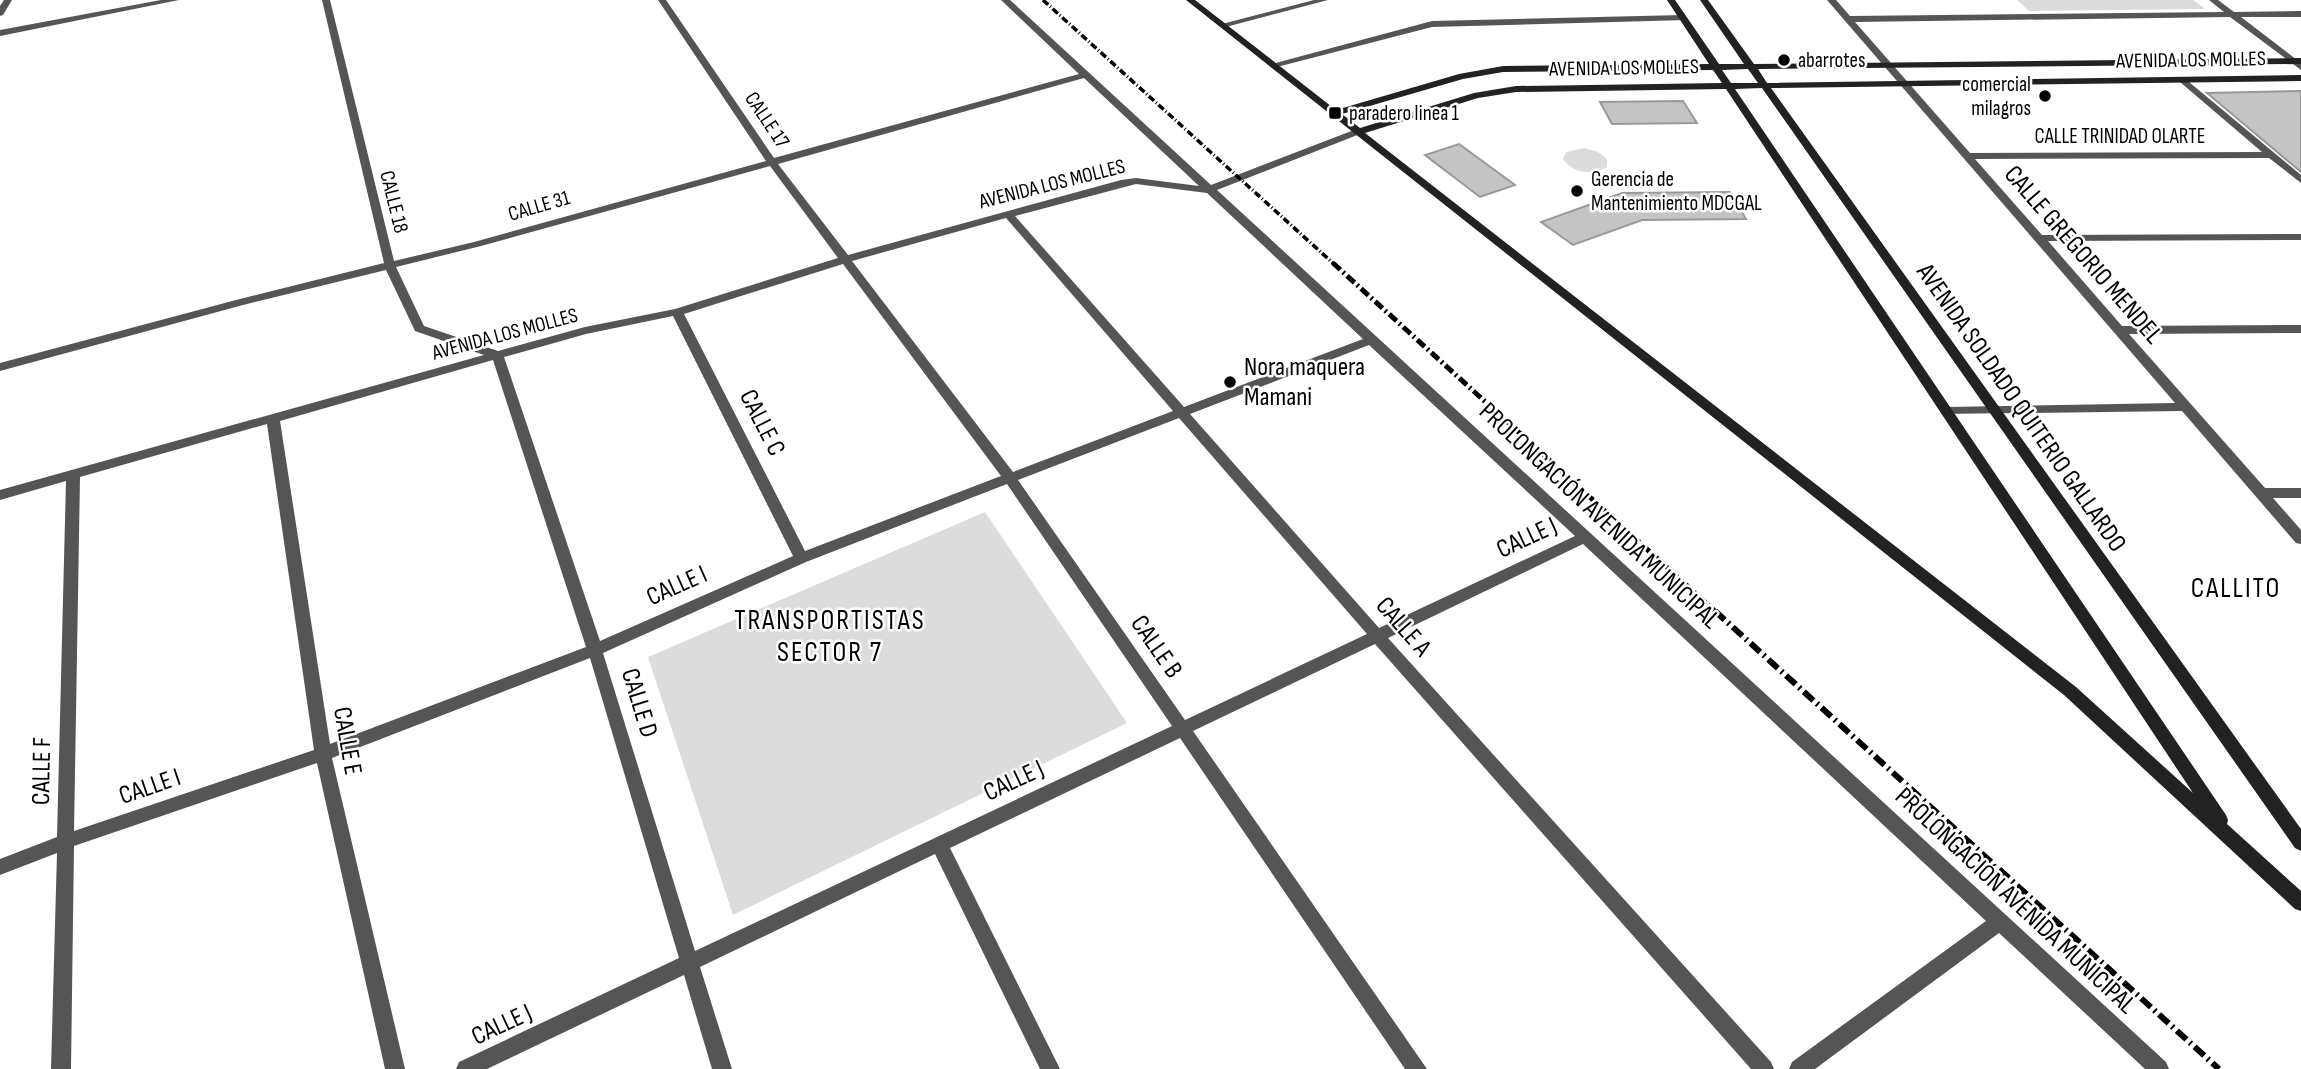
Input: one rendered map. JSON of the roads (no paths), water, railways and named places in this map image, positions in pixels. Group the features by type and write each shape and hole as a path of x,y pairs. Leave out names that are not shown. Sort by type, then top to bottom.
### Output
{"street":[{"path":"0,13 8,0"},
{"path":"0,33 175,0"},
{"name":"CALLE 18","path":"326,0 390,266 419,328 497,355"},
{"name":"CALLE 17","path":"662,0 771,161 846,259"},
{"name":"PROLONGACIÓN AVENIDA MUNICIPAL","path":"1005,0 2159,1069"},
{"path":"1190,0 2070,691 2301,903"},
{"path":"1222,25 1324,0"},
{"path":"1671,0 2232,838"},
{"name":"AVENIDA SOLDADO QUITERIO GALLARDO","path":"1704,0 2301,843"},
{"name":"CALLE GREGORIO MENDEL","path":"1832,0 2301,539"},
{"path":"2213,0 2299,63"},
{"path":"1848,19 2301,14"},
{"path":"1273,65 1432,24 1459,21 1683,18"},
{"name":"AVENIDA LOS MOLLES","path":"1335,113 1487,71 2299,63"},
{"name":"CALLE 31","path":"0,367 240,302 390,266 1086,75"},
{"name":"AVENIDA LOS MOLLES","path":"0,495 585,331 677,312 846,259 1136,181 1208,190 1357,132 1504,90 1763,84 2301,78"},
{"path":"2183,80 2301,180"},
{"name":"CALLE TRINIDAD OLARTE","path":"1968,156 2272,155"},
{"name":"CALLE A","path":"1008,214 1377,636 1764,1069"},
{"path":"2039,238 2301,237"},
{"name":"CALLE B","path":"846,259 1010,478 1417,1069"},
{"name":"CALLE C","path":"677,312 801,558"},
{"path":"2119,330 2301,329"},
{"name":"CALLE I","path":"0,867 64,842 323,754 595,650 801,558 1371,340"},
{"name":"CALLE D","path":"497,355 595,650 722,1069"},
{"path":"1947,411 2186,407"},
{"name":"CALLE E","path":"273,419 323,754 395,1069"},
{"name":"CALLE F","path":"61,1069 73,475"},
{"path":"2261,493 2301,493"},
{"name":"CALLE J","path":"466,1069 1584,538"},
{"path":"939,844 1050,1069"},
{"path":"1799,1069 1999,922"}],"railway":[{"path":"1043,0 1335,265"},
{"path":"1333,263 1717,613"},
{"path":"1715,611 2219,1069"}],"place":[{"name":"abarrotes","path":"1784,60"},
{"name":"comercial milagros","path":"2045,96"},
{"name":"paradero linea 1","path":"1335,113"},
{"name":"Gerencia de Mantenimiento MDCGAL","path":"1577,191"},
{"name":"Nora maquera Mamani","path":"1230,382"}],"district":[{"name":"CALLITO","path":"2236,588"},
{"name":"TRANSPORTISTAS SECTOR 7","path":"830,636"}]}
